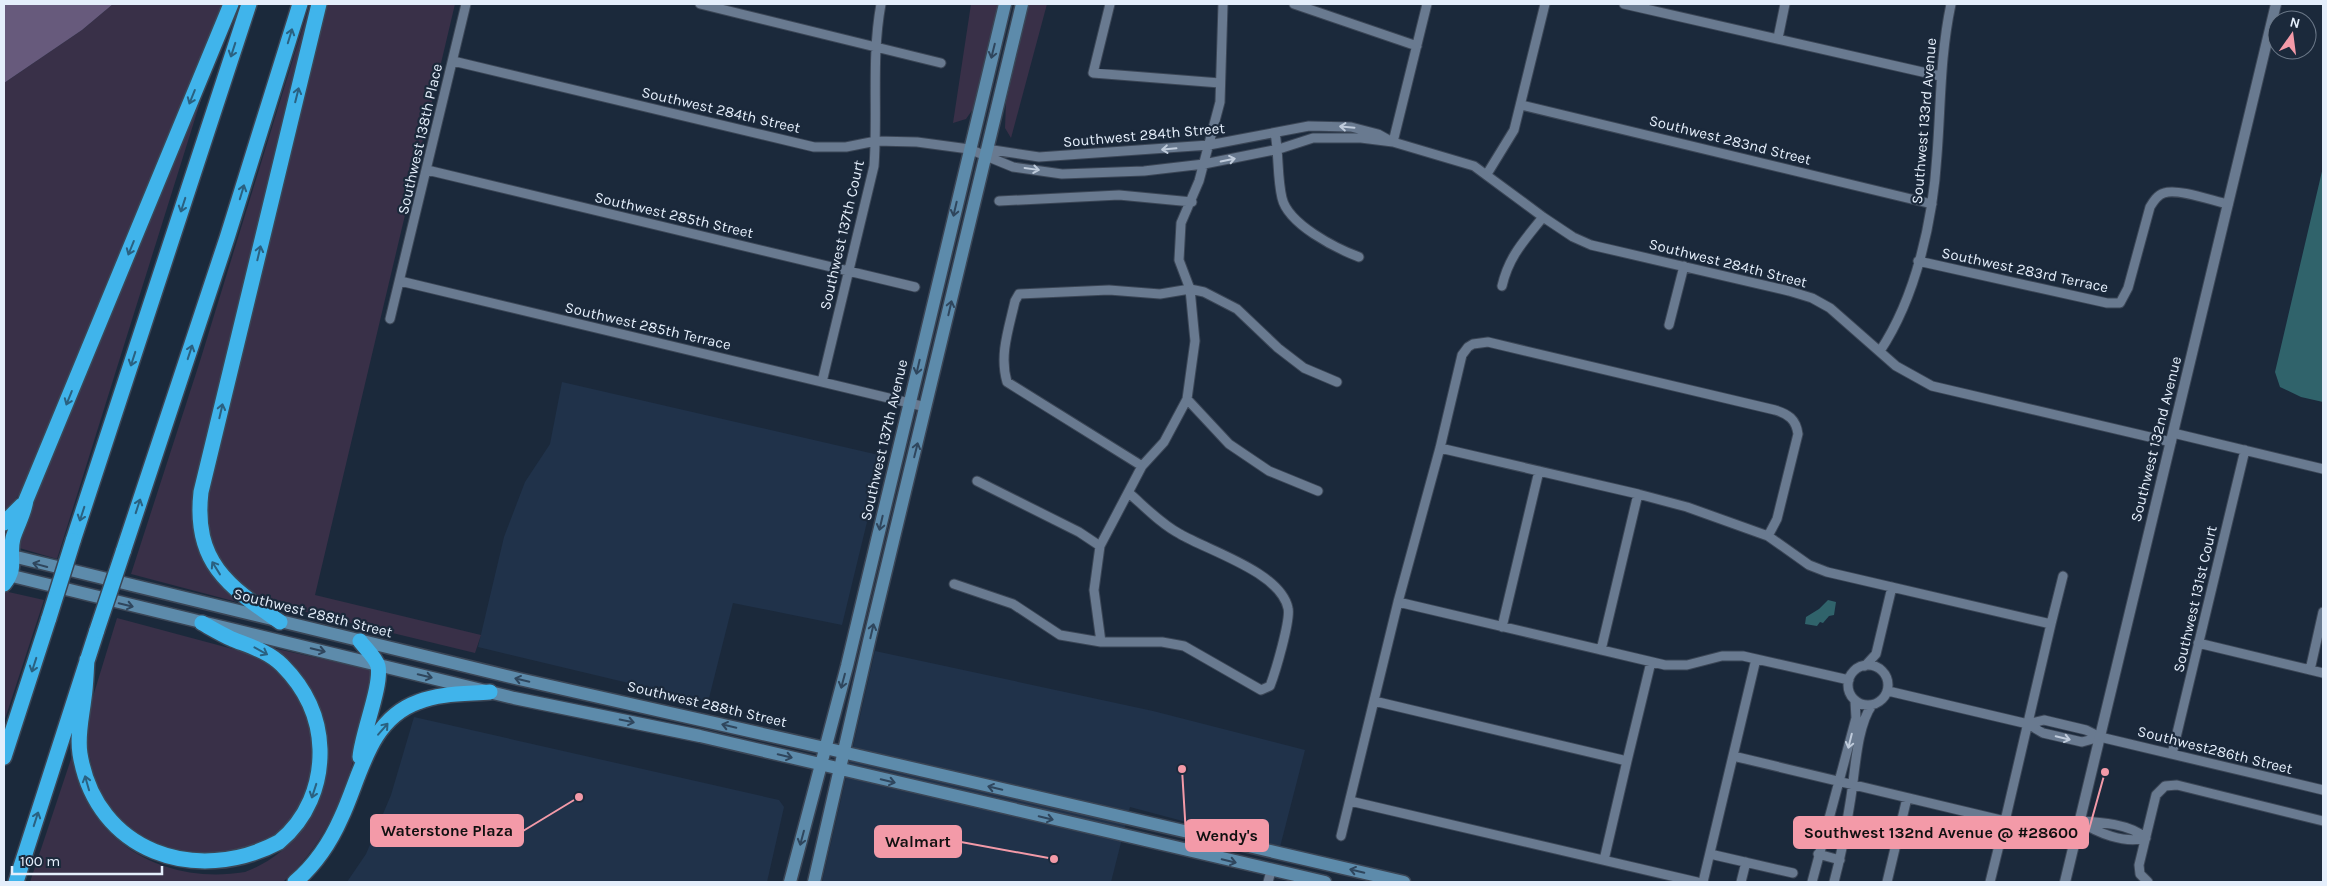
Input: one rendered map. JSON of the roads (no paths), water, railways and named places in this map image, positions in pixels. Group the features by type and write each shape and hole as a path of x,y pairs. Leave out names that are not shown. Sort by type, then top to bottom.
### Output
{"highway":[{"path":"6,578 8,556 26,500 231,4"},
{"path":"4,757 73,540 249,4"},
{"path":"16,882 87,660 228,238 300,4"},
{"path":"280,622 238,592 221,575 210,558 204,542 200,527 199,510 206,473 319,4"},
{"path":"4,523 26,500"},
{"path":"87,660 79,753 94,803 106,822 133,849 171,867 191,871 230,868 265,854 288,835 298,823 313,795 318,778 320,741 316,721 303,691 281,664 260,650 232,639 202,623"},
{"path":"359,771 361,743 377,684 378,665 360,641"},
{"path":"295,882 316,862 329,842 353,791 359,771 381,728 400,712 425,700 445,696 490,692"}],"main road":[{"name":"Southwest 137th Avenue","path":"790,882 864,593 1004,4"},
{"path":"814,882 1022,4"},
{"name":"Southwest 288th Street","path":"8,556 360,641 1404,882"},
{"path":"6,578 490,692 694,735 821,765 1269,877 1324,882"},
{"path":"864,593 880,597"}],"street":[{"name":"Southwest 138th Place","path":"400,281 466,4"},
{"path":"700,4 875,45 941,63"},
{"name":"Southwest 137th Court","path":"822,382 847,271 874,166 876,142 875,45 881,4"},
{"path":"1110,4 1093,73 1220,83"},
{"path":"1101,642 1094,590 1100,546 1142,466 1164,442 1187,400 1195,341 1190,289 1179,260 1181,223 1192,202 1220,102 1223,4"},
{"path":"1294,4 1416,46"},
{"path":"1392,142 1428,4"},
{"path":"1488,174 1514,130 1545,4"},
{"path":"1624,4 1940,76"},
{"path":"1778,38 1785,4"},
{"name":"Southwest 133rd Avenue","path":"1880,351 1896,328 1910,293 1932,204 1937,155 1943,40 1950,4"},
{"name":"Southwest 132nd Avenue","path":"2065,882 2276,4"},
{"name":"Southwest 284th Street","path":"453,61 814,147 846,147 876,142 916,142 969,149 1013,166 1062,174 1144,171 1204,164 1279,149 1313,138 1361,138 1392,142 1474,166 1488,174 1543,217 1573,237 1591,245 1812,298 1830,308 1896,366 1932,386 2172,437 2245,450 2323,469"},
{"name":"Southwest 283nd Street","path":"1521,105 1932,204"},
{"name":"Southwest 284th Street","path":"986,154 993,150 1039,157 1209,146 1309,126 1350,127 1378,134 1392,142"},
{"path":"1276,133 1282,197 1287,212 1333,246 1359,257"},
{"name":"Southwest 285th Street","path":"427,170 915,287"},
{"name":"Southwest 283rd Terrace","path":"1918,261 2106,303 2120,303 2128,288 2150,207 2156,198 2164,193 2176,192 2228,204"},
{"path":"999,201 1119,195 1192,202"},
{"path":"1502,286 1508,264 1514,253 1543,217"},
{"path":"1669,325 1684,266"},
{"path":"390,319 400,281"},
{"name":"Southwest 285th Terrace","path":"400,281 926,407"},
{"path":"1142,466 1007,382 1003,369 1004,352 1015,301 1019,294 1109,290 1160,294 1190,289 1204,292 1237,309 1278,348 1304,368 1337,382"},
{"path":"1341,836 1398,602 1440,448 1462,355 1468,347 1479,342 1488,342 1775,410 1790,416 1797,428 1798,434 1777,519 1768,536"},
{"path":"1187,400 1229,444 1269,471 1318,491"},
{"path":"1440,448 1687,507 1768,536 1798,558 1818,569 2052,624"},
{"name":"Southwest 131st Court","path":"2172,754 2245,450"},
{"path":"1502,627 1539,471"},
{"path":"977,481 1079,532 1100,546"},
{"path":"954,584 1013,604 1060,635 1101,642 1162,642 1184,646 1261,690 1270,686 1276,671 1289,610 1282,593 1262,576 1178,534 1128,494"},
{"path":"1601,650 1638,494"},
{"path":"1990,882 2063,576"},
{"path":"1855,701 1860,704 1872,705 1882,700 1888,691 1887,679 1880,669 1876,654 1892,587"},
{"path":"1398,602 1651,662 1676,665 1732,655 1849,680"},
{"path":"2310,670 2323,612"},
{"path":"2198,643 2323,673"},
{"path":"1812,882 1856,718 1855,701 1849,691 1849,680 1856,669 1865,666 1876,654"},
{"path":"1703,882 1756,659"},
{"path":"1604,860 1651,662"},
{"path":"1865,666 1880,669"},
{"path":"1888,691 2028,724 2043,733 2082,742 2100,737"},
{"path":"1374,702 1627,761"},
{"path":"1834,882 1840,860 1853,771 1866,717 1872,705"},
{"path":"2028,724 2044,720 2086,730 2100,737"},
{"name":"Southwest286th Street","path":"2100,737 2323,790"},
{"path":"1733,756 2005,821"},
{"path":"2148,882 2140,874 2139,868 2156,795 2162,787 2171,785 2323,821"},
{"path":"1887,882 1907,798"},
{"path":"1350,801 1697,882"},
{"path":"2080,822 2096,832 2135,841 2146,838"},
{"path":"1710,854 1793,873"},
{"path":"1818,854 1840,860"},
{"path":"1741,882 1746,862"}],"place":[{"name":"Wendy's","path":"1182,769"},
{"name":"Southwest 132nd Avenue @ #28600","path":"2105,772"},
{"name":"Waterstone Plaza","path":"579,797"},
{"name":"Walmart","path":"1054,859"}]}
